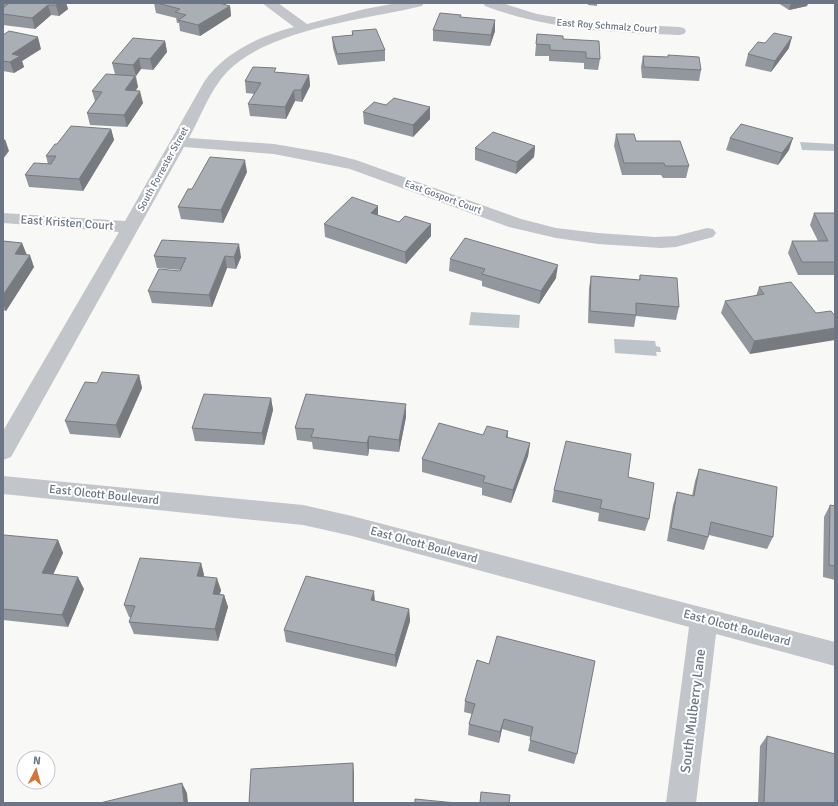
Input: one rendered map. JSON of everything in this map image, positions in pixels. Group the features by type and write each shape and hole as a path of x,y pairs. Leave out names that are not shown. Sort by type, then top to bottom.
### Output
{"street":[{"path":"269,3 304,28"},
{"name":"South Forrester Street","path":"3,451 179,142 211,82 223,68 249,49 264,41 304,28 417,3"},
{"name":"East Roy Schmalz Court","path":"490,3 524,16 559,23 583,26 679,31"},
{"name":"East Gosport Court","path":"179,142 274,149 328,158 356,165 515,223 551,232 595,239 653,243 672,242 707,233"},
{"name":"East Kristen Court","path":"3,218 131,227"},
{"name":"East Olcott Boulevard","path":"3,485 303,516 352,526 835,654"},
{"name":"South Mulberry Lane","path":"681,803 704,619"}],"shaded area":[{"path":"800,142 835,144 835,151 802,150"},
{"path":"471,312 520,315 519,328 469,325"},
{"path":"614,339 655,341 656,346 660,347 661,352 656,352 657,356 615,353"}],"building":[{"path":"9,3 59,3 56,5 48,5 32,18 3,14 3,8"},
{"path":"157,3 219,3 230,6 198,25 178,20 186,15 175,12 180,9"},
{"path":"440,13 461,15 460,17 495,20 491,35 433,30"},
{"path":"376,29 385,50 337,54 332,37 353,35 352,31"},
{"path":"9,31 38,37 12,54 20,56 10,62 3,61 3,35"},
{"path":"774,33 792,37 775,61 748,54 758,42 765,43"},
{"path":"537,34 563,36 563,39 599,41 600,59 586,58 586,52 550,50 550,45 536,44"},
{"path":"133,38 165,41 150,59 139,58 133,65 112,63"},
{"path":"668,55 699,57 701,70 644,67 643,56 668,57"},
{"path":"253,67 276,68 274,72 309,75 301,90 294,90 285,107 248,104 261,83 245,81"},
{"path":"106,74 135,76 125,90 140,91 124,115 87,113 102,92 92,91"},
{"path":"394,98 430,107 413,125 363,112 374,102 386,105"},
{"path":"741,124 793,138 782,153 730,138"},
{"path":"71,126 111,129 79,179 25,175 34,163 51,164 56,156 46,156"},
{"path":"493,132 535,146 517,162 475,148"},
{"path":"616,134 634,134 636,141 680,141 689,166 665,166 664,163 624,163"},
{"path":"210,157 245,160 221,210 178,207 188,189 192,189"},
{"path":"352,197 378,206 371,213 399,222 405,216 431,224 405,252 324,224"},
{"path":"814,213 835,213 835,262 802,262 792,241 828,241"},
{"path":"465,238 558,265 541,291 482,274 485,269 450,259"},
{"path":"162,240 239,244 234,257 225,256 209,295 148,291 159,269 180,271 186,258 154,256"},
{"path":"3,241 22,243 15,254 30,255 3,295"},
{"path":"640,275 677,278 679,307 636,303 636,315 590,311 591,276 640,280"},
{"path":"791,282 816,313 831,311 835,316 835,328 754,341 725,301 764,294 759,287"},
{"path":"102,372 139,375 116,425 65,421 85,382 97,383"},
{"path":"204,394 271,398 262,433 192,428"},
{"path":"306,394 406,404 399,440 369,436 367,443 311,437 314,429 295,428"},
{"path":"439,423 483,435 487,426 508,431 506,437 530,443 513,490 483,482 485,476 422,459"},
{"path":"566,441 631,454 628,477 654,483 649,519 600,508 602,500 554,490"},
{"path":"699,469 777,487 773,537 711,522 708,537 671,528 677,492 694,496"},
{"path":"830,505 835,506 835,566 829,565"},
{"path":"4,535 58,540 42,573 78,577 62,615 3,609"},
{"path":"140,558 201,563 197,576 217,578 213,594 224,595 215,629 129,622 135,606 124,605"},
{"path":"306,576 374,591 371,600 409,609 395,655 284,630"},
{"path":"497,636 595,661 577,754 530,740 533,727 504,719 500,732 469,724 475,704 465,701 477,660 489,664"},
{"path":"767,736 835,754 835,803 764,803"},
{"path":"353,763 353,803 249,803 251,769"},
{"path":"182,783 184,803 100,803"},
{"path":"481,792 510,795 509,803 480,803"},
{"path":"415,799 456,803 415,803"}]}
